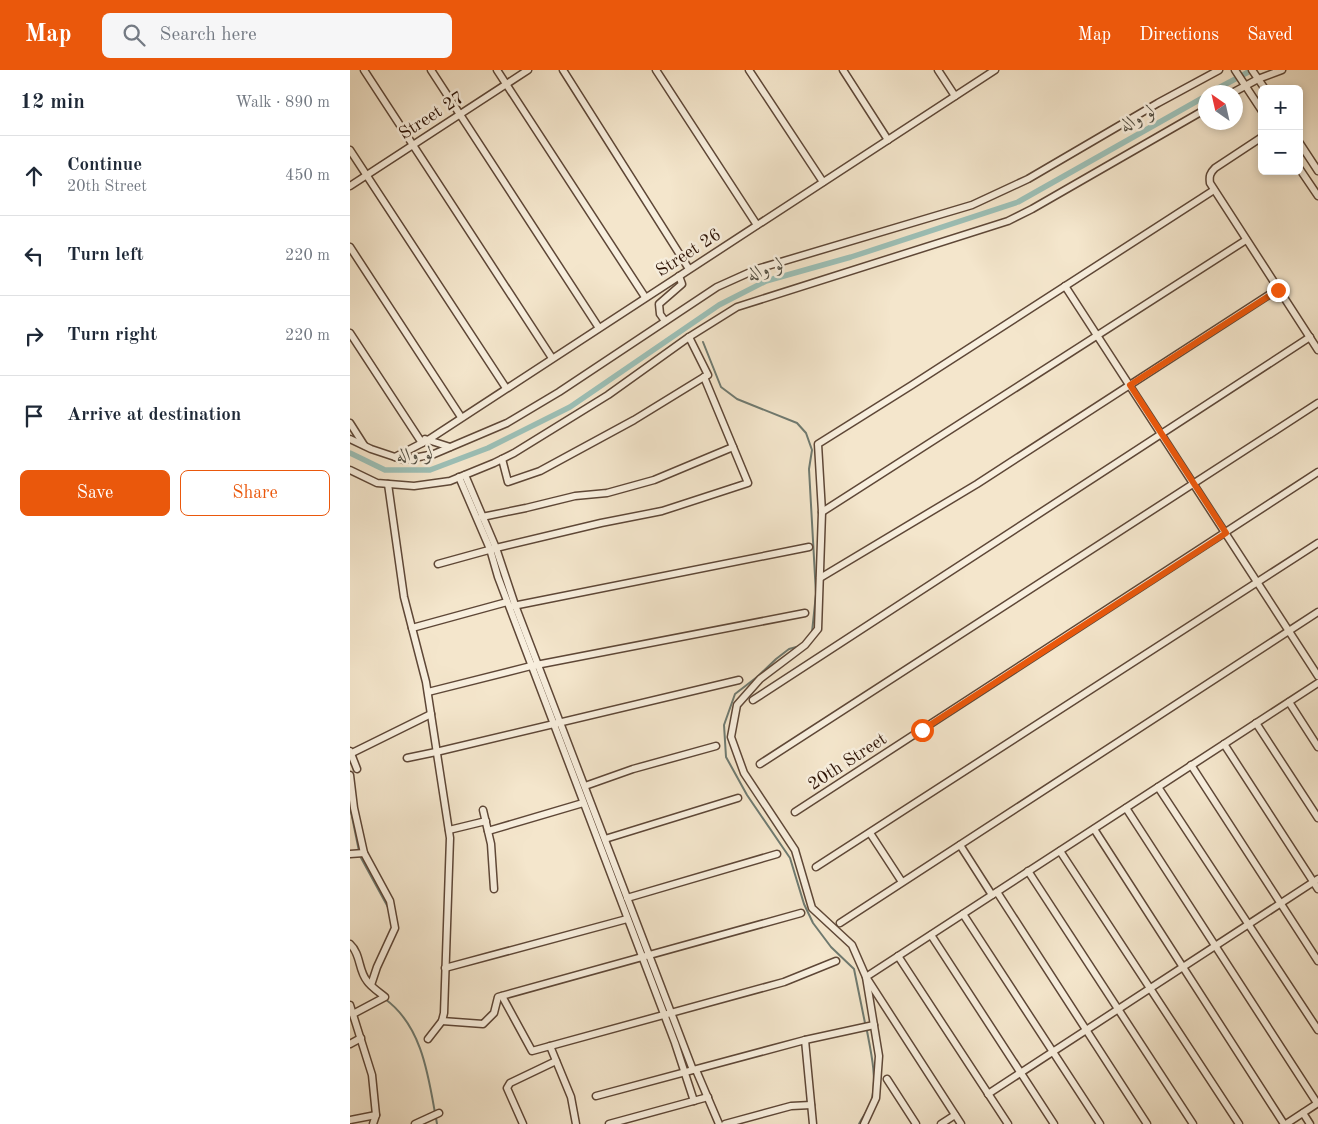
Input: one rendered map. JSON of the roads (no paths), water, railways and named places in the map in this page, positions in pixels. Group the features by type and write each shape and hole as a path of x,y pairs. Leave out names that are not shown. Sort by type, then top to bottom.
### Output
{"street":[{"path":"364,70 552,358"},
{"path":"431,70 599,328"},
{"path":"497,70 645,298"},
{"name":"Street 27","path":"350,186 528,70"},
{"path":"563,70 690,269"},
{"path":"656,70 758,225"},
{"path":"750,70 823,182"},
{"path":"842,70 888,140"},
{"path":"938,70 955,96"},
{"name":"Street 26","path":"395,457 506,388 995,70"},
{"path":"350,439 404,460 434,454 507,423 559,392 717,287 757,269 972,205 1028,179 1158,103 1219,70"},
{"path":"1235,70 1258,105"},
{"path":"1244,84 1256,75 1282,70"},
{"path":"350,470 377,483 414,486 450,481 462,476 514,453 608,395 689,337 737,307 1008,221 1198,114"},
{"path":"1258,140 1211,172 1210,183 1318,350"},
{"path":"1303,148 1318,171"},
{"path":"350,150 506,388"},
{"path":"1303,174 1318,196"},
{"path":"961,1124 866,977 852,945 812,908 796,850 744,773 731,737 737,705 760,680 805,645 818,629 822,512 818,444 1214,190"},
{"path":"822,512 1246,240"},
{"path":"350,247 461,417"},
{"path":"665,321 660,314 659,304 682,284 679,276"},
{"path":"1065,286 1318,676"},
{"path":"820,578 977,484 1278,290"},
{"path":"350,332 423,440 450,447"},
{"path":"502,459 508,482 540,471 634,420 708,375 689,337"},
{"path":"753,700 1310,337"},
{"path":"438,564 493,548 662,511 748,482 704,377"},
{"path":"760,764 1318,403"},
{"path":"350,423 365,446"},
{"path":"482,517 575,496 607,493 645,483 733,447"},
{"name":"20th Street","path":"795,812 1318,472"},
{"path":"462,476 482,517 493,548 498,577 557,723 585,786 671,1012 719,1124"},
{"path":"462,476 493,548"},
{"path":"388,484 404,597 428,692 450,838 444,1013 442,1021 428,1039"},
{"path":"816,868 1318,543"},
{"path":"412,628 510,604 809,548"},
{"path":"840,923 1318,612"},
{"path":"428,692 535,666 805,613"},
{"path":"407,758 739,680"},
{"path":"866,977 1318,683"},
{"path":"1289,702 1318,746"},
{"path":"357,769 351,752 431,714"},
{"path":"557,723 583,802 675,1043 694,1101"},
{"path":"1256,723 1318,818"},
{"path":"1224,744 1316,881 1318,889"},
{"path":"585,786 633,769 716,746"},
{"path":"1191,765 1318,961"},
{"path":"350,775 352,809 364,853 390,901 395,928 371,985"},
{"path":"1158,787 1318,1030"},
{"path":"605,839 738,798"},
{"path":"488,831 583,802"},
{"path":"1094,829 1285,1124 1303,1113 1318,1103 1126,808"},
{"path":"483,810 492,844 494,889"},
{"path":"449,830 486,821"},
{"path":"870,833 902,882"},
{"path":"960,845 1086,1030 1147,1124"},
{"path":"1060,851 1239,1124"},
{"path":"350,854 364,853"},
{"path":"627,898 778,854"},
{"path":"1028,871 1193,1124"},
{"path":"988,1094 1316,881"},
{"path":"442,1021 483,1024 494,1012 498,997 801,913"},
{"path":"963,914 1100,1124"},
{"path":"445,968 627,919"},
{"path":"930,935 1054,1124"},
{"path":"350,944 354,948 366,980 385,997 353,1014"},
{"path":"898,956 1008,1124"},
{"path":"502,996 532,1051 784,982 836,961"},
{"path":"864,1124 876,1098 879,1056 866,977"},
{"path":"350,1005 372,1075 376,1115 373,1124"},
{"path":"596,1096 805,1040 874,1025"},
{"path":"350,1044 361,1038"},
{"path":"805,1040 813,1124"},
{"path":"550,1046 571,1097 576,1124"},
{"path":"523,1124 507,1088 510,1083 556,1061"},
{"path":"887,1079 916,1124"},
{"path":"609,1124 708,1097"},
{"path":"725,1124 791,1106 811,1105"},
{"path":"415,1124 438,1113"},
{"path":"1303,1113 1310,1124"},
{"path":"350,1120 376,1115"},
{"path":"942,1124 955,1115"}],"waterway":[{"name":"لو واله","path":"1224,85 1252,70"},
{"name":"لو واله","path":"350,453 385,470 430,470 488,448 570,407 719,305 766,281 851,257 1018,202 1198,101"},
{"path":"703,342 721,387 737,399 797,423 806,433 812,450 809,469 816,594 812,632"},
{"path":"800,646 789,649 735,694 724,725 726,757 747,795 790,858 804,904 813,923 831,947 854,969 865,1023"},
{"path":"350,807 359,851"},
{"path":"360,856 389,909"},
{"path":"385,999 407,1022 415,1036 426,1066 435,1113"},
{"path":"859,1124 870,1106 874,1082 867,1031"},
{"path":"436,1118 437,1124"}]}
